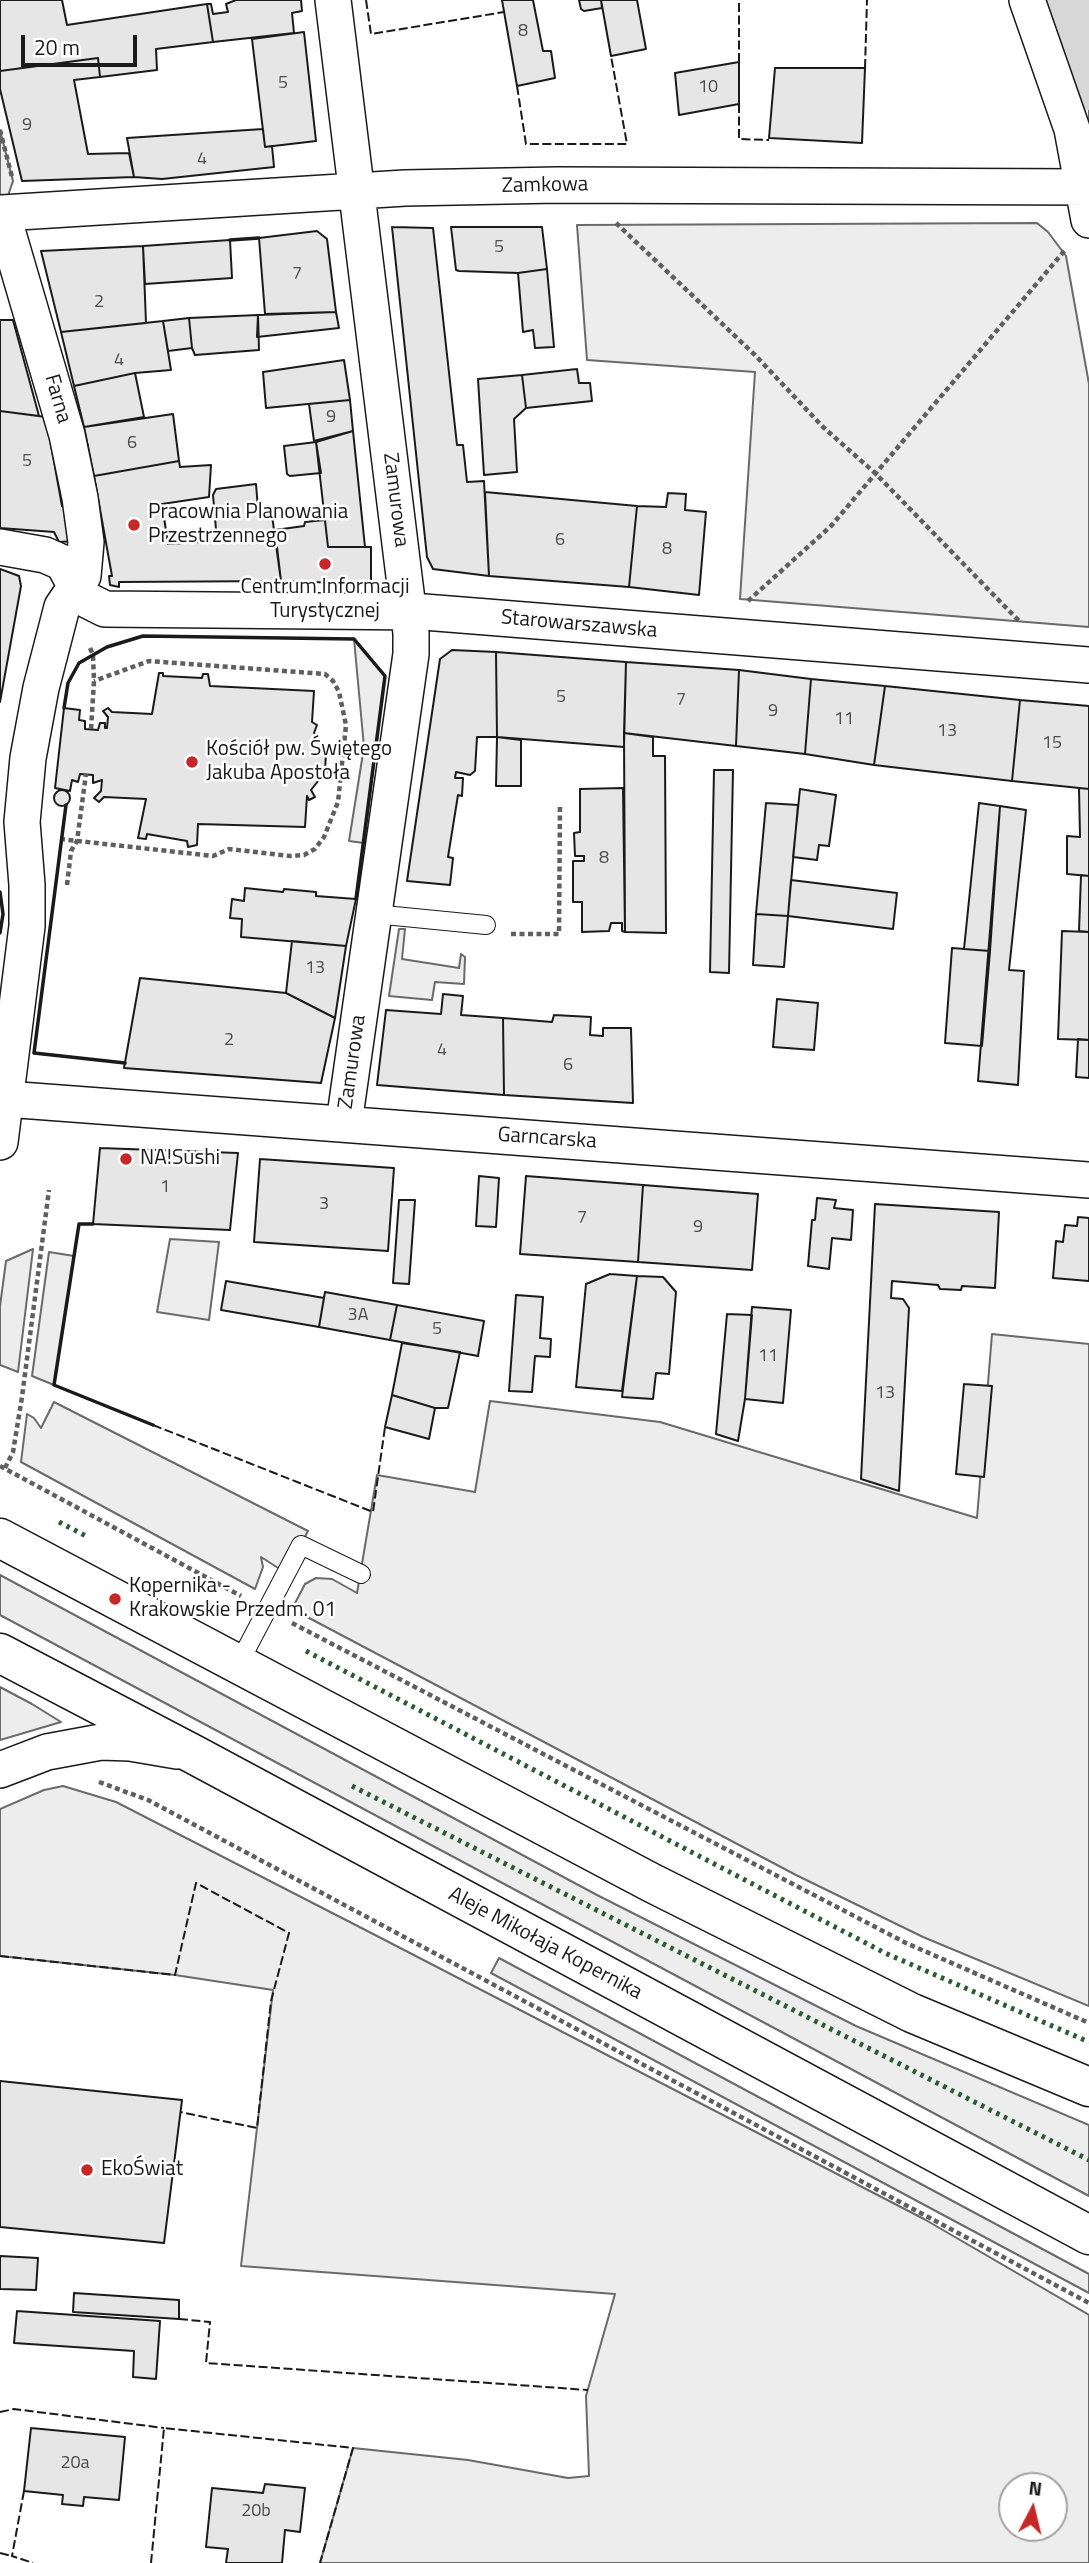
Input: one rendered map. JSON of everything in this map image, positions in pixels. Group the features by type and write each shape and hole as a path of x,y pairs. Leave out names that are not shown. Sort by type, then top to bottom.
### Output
{"main road":[{"path":"0,1538 652,1883 912,2013 1089,2087"},
{"name":"Aleje Mikołaja Kopernika","path":"0,1653 1089,2235"}],"street":[{"name":"Zamurowa","path":"333,0 355,192 410,612 411,654 344,1123"},
{"path":"1027,0 1072,129 1083,209"},
{"name":"Zamkowa","path":"1,210 405,188 557,185 1083,209"},
{"name":"Farna","path":"0,1142 27,926 27,885 11,848 41,688 62,607 83,576 85,555 80,498 67,435 1,210"},
{"name":"Starowarszawska","path":"0,547 45,555 63,564 75,588 87,600 105,609 410,612 1089,665"},
{"name":"Garncarska","path":"6,1099 1089,1180"},
{"path":"0,1770 47,1752 101,1742 130,1743 193,1754"}],"lane":[{"path":"374,914 486,925"},
{"path":"239,1663 301,1545 361,1574"}],"path":[{"path":"747,608 748,600 831,526 1083,209"},
{"path":"612,219 755,355 823,427 875,473 1004,604 1025,629"},
{"path":"83,653 98,640"},
{"path":"90,647 94,681 91,729"},
{"path":"11,848 50,839 214,856 229,849 290,856 303,855 315,849 324,837 338,802 345,725 339,692 325,674 149,661 94,681"},
{"path":"66,891 71,851 78,841 86,774"},
{"path":"510,934 559,934 560,804"},
{"path":"49,1190 13,1452 3,1467 267,1610 741,1859 906,1943 1089,2023"},
{"path":"91,1779 148,1800 1089,2304"}],"shaded area":[{"path":"1038,0 1052,0 1089,102 1089,143"},
{"path":"0,130 13,181 0,219"},
{"path":"1037,223 1048,232 1066,256 1089,384 1089,627 740,599 755,372 587,360 577,225"},
{"path":"354,639 385,676 364,843 349,841 364,747"},
{"path":"399,929 405,929 402,959 459,968 461,954 465,957 464,984 435,982 432,1000 389,996"},
{"path":"170,1239 219,1242 209,1320 157,1312"},
{"path":"33,1249 18,1372 0,1365 0,1306 6,1261"},
{"path":"49,1252 74,1256 54,1385 32,1376"},
{"path":"992,1334 1089,1344 1089,2006 923,1937 796,1875 292,1609 305,1584 316,1578 332,1579 357,1593 377,1475 475,1492 490,1401 660,1422 977,1518"},
{"path":"54,1402 308,1531 286,1573 261,1557 263,1567 255,1589 21,1462 27,1414 34,1418 41,1428"},
{"path":"0,1575 597,1895 856,2026 1089,2125 1089,2196 0,1615"},
{"path":"0,1687 32,1704 61,1722 0,1740"},
{"path":"63,1786 116,1802 924,2219 1089,2315 1089,2563 320,2563 353,2448 468,2460 568,2478 589,2476 586,2396 615,2294 241,2266 273,1990 175,1975 0,1956 0,1809 44,1790"},
{"path":"499,1958 1089,2274 1089,2293 491,1973"}],"building":[{"path":"0,0 62,0 67,25 207,4 213,42 156,49 157,70 100,77 98,58 0,71"},
{"path":"236,0 301,0 302,11 292,13 294,33 213,42 207,4 211,4 213,14 228,12 226,4"},
{"path":"502,0 533,0 543,51 551,51 555,78 517,86"},
{"path":"579,0 601,0 602,8 584,11"},
{"path":"601,0 637,0 646,49 611,56"},
{"path":"304,32 316,141 265,147 252,39"},
{"path":"98,58 100,77 74,80 88,154 129,153 134,177 22,181 0,89 0,71"},
{"path":"739,62 739,104 679,115 675,73"},
{"path":"775,68 865,68 862,143 769,138"},
{"path":"263,129 265,147 272,146 274,167 162,179 134,177 127,138"},
{"path":"392,227 433,228 457,445 463,445 467,482 484,481 489,576 433,569 427,557"},
{"path":"451,227 542,227 547,269 518,273 456,270"},
{"path":"317,231 327,239 336,312 265,314 259,238"},
{"path":"230,240 232,278 145,284 143,246"},
{"path":"143,246 146,323 61,332 41,251"},
{"path":"547,269 554,347 535,348 533,330 523,332 518,273"},
{"path":"336,312 339,328 257,337 258,315"},
{"path":"258,315 259,350 195,355 189,318"},
{"path":"189,318 192,348 168,351 163,321"},
{"path":"0,320 13,320 39,416 0,411"},
{"path":"163,321 171,370 135,373 74,386 61,332"},
{"path":"344,360 350,400 266,408 263,372"},
{"path":"577,369 579,383 590,383 592,401 526,408 522,375"},
{"path":"135,373 144,417 84,427 74,386"},
{"path":"522,375 526,408 514,419 517,472 484,475 478,379"},
{"path":"350,400 353,431 314,441 309,404"},
{"path":"0,411 46,417 62,506 70,510 75,541 59,542 54,532 0,528"},
{"path":"173,414 179,461 94,476 84,427"},
{"path":"353,431 365,547 328,547 316,442"},
{"path":"316,442 321,473 287,474 284,446"},
{"name":"Pracownia Planowania Przestrzennego","path":"179,461 180,467 211,465 209,497 162,504 168,544 217,541 213,495 216,489 256,484 258,509 271,508 281,581 119,582 119,587 110,585 109,576 112,576 94,476"},
{"path":"485,492 637,506 629,587 489,576"},
{"path":"668,493 686,494 685,510 706,512 699,595 629,587 637,506 666,507"},
{"name":"Centrum Informacji Turystycznej","path":"325,520 328,547 371,547 371,584 281,581 275,530"},
{"path":"0,569 19,576 21,586 0,702"},
{"path":"452,650 496,652 497,737 477,737 475,771 470,775 456,772 455,778 463,778 462,796 458,795 448,857 453,858 450,885 407,881 440,659"},
{"path":"496,652 626,662 624,747 497,737"},
{"path":"626,662 739,670 736,746 624,733"},
{"path":"739,670 811,679 805,754 736,746"},
{"name":"Kościół pw. Świętego Jakuba Apostoła","path":"159,673 163,673 163,676 202,678 203,674 208,674 210,686 314,691 312,722 317,725 314,733 324,747 333,745 334,752 326,753 325,771 333,773 331,779 322,776 311,790 315,797 309,800 307,796 305,827 198,824 197,845 188,847 187,841 147,834 146,839 138,838 146,799 104,797 99,802 94,798 101,791 102,780 93,783 93,775 80,774 78,782 72,780 70,791 55,788 64,708 80,710 79,720 85,721 85,729 98,730 100,723 105,723 107,728 108,717 103,711 108,708 112,712 152,714"},
{"path":"811,679 885,686 874,765 805,754"},
{"path":"885,686 1020,700 1012,781 874,765"},
{"path":"1020,700 1089,706 1089,789 1012,781"},
{"path":"624,733 653,737 653,756 665,756 666,933 625,932"},
{"path":"497,737 521,740 521,786 496,786"},
{"path":"714,770 733,770 729,973 710,972"},
{"path":"623,788 625,932 622,931 622,923 611,923 609,931 582,932 582,902 573,902 573,861 584,861 584,856 575,856 574,833 580,832 580,789"},
{"path":"1079,788 1089,789 1089,876 1067,874 1067,836 1080,837"},
{"path":"800,789 836,795 829,846 819,845 817,860 793,857"},
{"path":"62,790 68,792 68,804 62,806 56,804 54,798 56,792"},
{"path":"766,803 798,805 788,916 756,914"},
{"path":"979,803 1000,806 990,951 964,949"},
{"path":"1000,806 1026,810 1009,970 1024,971 1018,1085 978,1081"},
{"path":"1081,875 1089,876 1089,932 1079,931"},
{"path":"791,880 897,893 893,929 788,916"},
{"path":"245,888 316,892 316,896 356,899 346,946 241,937 242,919 230,918 232,899 244,901"},
{"path":"756,914 788,916 784,967 753,965"},
{"path":"1062,931 1089,932 1089,1040 1058,1039"},
{"path":"292,941 346,946 335,1018 286,993"},
{"path":"952,948 990,951 982,1046 945,1043"},
{"path":"140,978 286,993 335,1018 321,1083 124,1068"},
{"path":"443,994 463,996 461,1015 503,1018 504,1095 377,1085 386,1010 441,1014"},
{"path":"777,999 818,1003 814,1050 773,1047"},
{"path":"554,1015 591,1017 590,1035 603,1036 603,1028 631,1028 633,1103 504,1095 503,1018 552,1022"},
{"path":"1078,1039 1089,1040 1089,1078 1076,1077"},
{"path":"100,1148 238,1153 230,1230 93,1224"},
{"path":"260,1159 394,1168 388,1251 254,1242"},
{"path":"479,1176 499,1178 496,1227 476,1226"},
{"path":"526,1176 643,1185 638,1262 520,1254"},
{"path":"643,1185 758,1194 752,1270 638,1262"},
{"path":"817,1198 836,1200 834,1208 853,1210 851,1240 832,1238 829,1269 808,1266"},
{"path":"399,1200 415,1200 409,1284 393,1283"},
{"path":"875,1204 999,1212 995,1288 962,1286 961,1290 940,1289 938,1285 892,1281 891,1298 903,1299 909,1308 899,1491 861,1479"},
{"path":"1078,1217 1089,1218 1089,1281 1053,1278 1056,1241 1063,1242 1065,1225 1077,1226"},
{"path":"610,1274 637,1276 622,1391 576,1387 586,1284"},
{"path":"637,1276 663,1277 676,1292 669,1374 656,1373 653,1399 622,1397"},
{"path":"226,1281 324,1298 319,1327 221,1310"},
{"path":"325,1292 397,1305 390,1340 319,1327"},
{"path":"516,1295 543,1297 540,1338 551,1339 550,1357 535,1356 532,1392 509,1391"},
{"path":"397,1305 484,1321 478,1356 390,1340"},
{"path":"752,1307 791,1310 783,1403 745,1399"},
{"path":"727,1314 752,1315 745,1399 738,1441 716,1434"},
{"path":"402,1343 460,1352 448,1408 435,1408 392,1395"},
{"path":"964,1384 992,1386 984,1477 956,1474"},
{"path":"392,1395 435,1408 429,1439 385,1427"},
{"name":"EkoŚwiat","path":"0,2081 182,2100 164,2243 0,2227"},
{"path":"0,2256 38,2258 36,2290 0,2289"},
{"path":"74,2293 179,2300 179,2319 73,2312"},
{"path":"17,2311 160,2321 156,2379 133,2377 134,2351 14,2343"},
{"path":"31,2428 125,2437 119,2500 84,2497 83,2506 62,2504 63,2495 24,2491"},
{"path":"265,2484 305,2488 300,2532 285,2530 282,2563 226,2563 228,2549 206,2547 212,2488 263,2493"}],"waterway":[{"path":"1063,0 1089,75"}],"hedge":[{"path":"59,1522 86,1536"},
{"path":"306,1651 885,1953 1089,2042"},
{"path":"352,1786 1089,2160"}],"fence":[{"path":"366,0 371,34 504,12"},
{"path":"739,0 739,62"},
{"path":"865,68 867,0"},
{"path":"517,86 526,144 627,144 611,56"},
{"path":"739,104 739,139 769,140"},
{"path":"153,1425 373,1512 385,1427"},
{"path":"0,1956 175,1975 196,1883 289,1933 271,2001 257,2128 180,2112"},
{"path":"179,2319 210,2322 206,2363 588,2390"},
{"path":"0,2412 14,2409 164,2428"},
{"path":"151,2563 164,2428 353,2448 320,2563"},
{"path":"24,2491 12,2556 33,2563"},
{"path":"0,2553 12,2556"}],"wall":[{"path":"230,240 259,238"},
{"path":"64,708 68,683 79,663 107,647 143,636 354,639 385,676 356,899"},
{"path":"66,805 34,1053 125,1063"},
{"path":"0,892 3,914 0,933"},
{"path":"93,1224 79,1224 54,1385 153,1425"}],"place":[{"name":"Pracownia Planowania Przestrzennego","path":"134,525"},
{"name":"Centrum Informacji Turystycznej","path":"325,564"},
{"name":"Kościół pw. Świętego Jakuba Apostoła","path":"192,762"},
{"name":"NA!Sushi","path":"126,1159"},
{"name":"Kopernika - Krakowskie Przedm. 01","path":"115,1599"},
{"name":"EkoŚwiat","path":"87,2170"}]}
